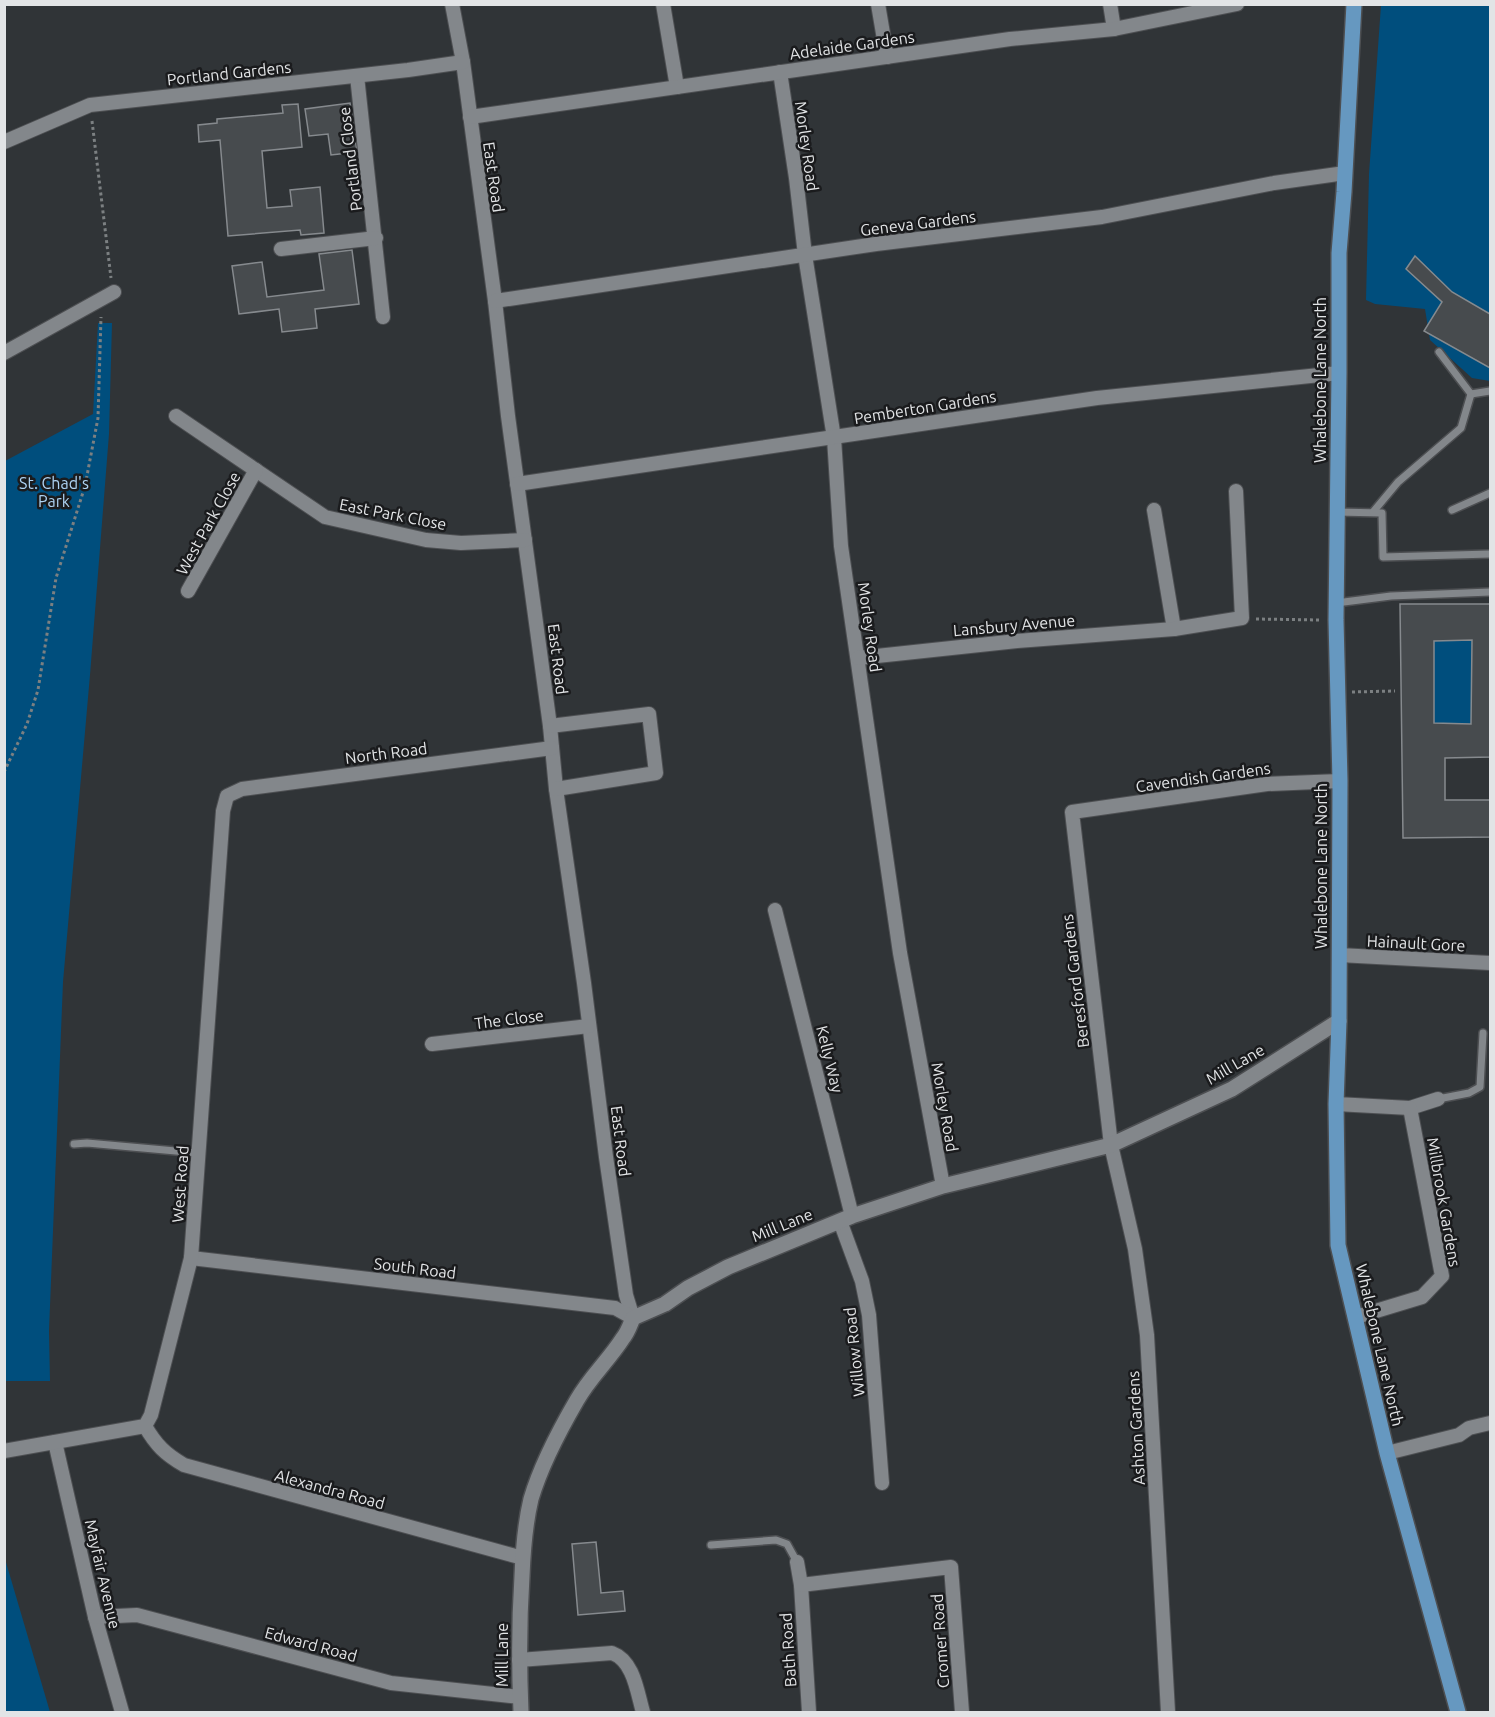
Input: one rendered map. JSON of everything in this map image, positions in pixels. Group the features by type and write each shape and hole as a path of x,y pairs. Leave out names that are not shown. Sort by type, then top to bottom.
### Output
{"main road":[{"name":"Whalebone Lane North","path":"1354,4 1345,173 1338,253 1336,603 1340,781 1339,1021 1336,1104 1338,1245 1387,1453 1458,1713"}],"street":[{"name":"East Road","path":"452,4 463,62 550,726 556,789 621,1262 626,1295 633,1318"},
{"path":"663,4 677,87"},
{"path":"878,4 887,57"},
{"path":"1110,4 1114,29"},
{"name":"Adelaide Gardens","path":"470,117 1010,39 1114,29 1238,4"},
{"name":"Portland Gardens","path":"4,142 90,105 463,62"},
{"name":"Morley Road","path":"780,72 805,255 834,438 841,546 900,953 943,1186"},
{"name":"Portland Close","path":"357,76 383,317"},
{"name":"Geneva Gardens","path":"495,301 876,244 1102,218 1274,183 1345,173"},
{"path":"281,249 376,238"},
{"path":"4,353 114,292"},
{"name":"Pemberton Gardens","path":"517,484 1097,398 1339,373"},
{"name":"East Park Close","path":"176,416 325,517 426,540 461,543 525,540"},
{"name":"West Park Close","path":"188,591 256,470"},
{"path":"1236,491 1242,618"},
{"path":"1154,510 1174,629"},
{"name":"Lansbury Avenue","path":"858,658 1017,641 1174,629 1242,618"},
{"path":"550,726 649,714 656,773 556,789"},
{"name":"North Road","path":"227,796 242,789 552,748"},
{"name":"Cavendish Gardens","path":"1072,812 1267,784 1340,781"},
{"name":"West Road","path":"145,1426 151,1414 191,1258 223,811 227,796"},
{"name":"Beresford Gardens","path":"1072,812 1111,1145"},
{"name":"Kelly Way","path":"775,910 846,1218"},
{"name":"Hainault Gore","path":"1339,955 1491,963"},
{"name":"Mill Lane","path":"521,1705 519,1660 523,1558 531,1501 542,1467 577,1399 620,1343 633,1318 664,1304 688,1288 728,1267 846,1218 943,1186 1111,1145 1232,1089 1339,1021"},
{"name":"The Close","path":"432,1044 590,1026"},
{"path":"1336,1104 1410,1108 1438,1099"},
{"name":"Millbrook Gardens","path":"1356,1317 1422,1297 1442,1276 1410,1108"},
{"name":"Ashton Gardens","path":"1111,1145 1135,1249 1147,1335 1168,1713"},
{"name":"Willow Road","path":"846,1218 870,1316 882,1483"},
{"name":"South Road","path":"191,1258 615,1308 633,1318"},
{"path":"1387,1453 1459,1435 1469,1428 1491,1423"},
{"path":"4,1451 145,1426"},
{"name":"Alexandra Road","path":"145,1426 153,1440 167,1455 184,1465 523,1558"},
{"name":"Mayfair Avenue","path":"55,1442 95,1617 122,1713"},
{"name":"Bath Road","path":"797,1562 801,1585 809,1713"},
{"name":"Cromer Road","path":"801,1585 951,1567 962,1713"},
{"name":"Edward Road","path":"95,1617 137,1615 391,1683 521,1705"},
{"path":"519,1660 612,1653 620,1656 629,1666 643,1713"}],"lane":[{"path":"1440,352 1471,394"},
{"path":"1471,394 1491,391"},
{"path":"1373,512 1398,482 1461,428 1471,394"},
{"path":"1452,510 1491,494"},
{"path":"1337,512 1382,513 1383,557 1491,554"},
{"path":"1336,603 1391,596 1491,592"},
{"path":"1438,1099 1469,1093 1480,1087 1483,1033"},
{"path":"74,1144 87,1143 198,1153"},
{"path":"711,1545 776,1540 787,1544 797,1562"}],"path":[{"path":"90,105 109,272 114,292"},
{"path":"4,771 27,724 38,690 56,579 84,486 98,418 102,323 99,300"},
{"path":"1242,618 1336,620"},
{"path":"1338,693 1395,691"}],"green space":[{"path":"1381,5 1490,5 1490,381 1472,378 1430,340 1425,309 1375,304 1366,300 1369,174"},
{"name":"St. Chad's Park","path":"98,323 112,323 109,434 63,982 49,1331 50,1381 5,1381 5,461 93,414"},
{"path":"1472,640 1471,724 1434,723 1434,641"},
{"path":"5,1559 50,1712 5,1712"}],"building":[{"path":"350,103 357,152 331,155 328,134 309,136 305,109"},
{"path":"298,104 302,147 262,151 267,208 292,206 290,190 320,187 324,233 301,235 300,230 228,236 220,140 199,142 198,125 217,123 217,119 283,113 282,105"},
{"path":"352,250 359,304 315,309 317,328 282,332 279,309 239,314 232,266 262,262 267,297 324,290 319,254"},
{"path":"1415,256 1452,292 1490,314 1490,368 1424,331 1442,302 1406,269"},
{"path":"1400,604 1490,604 1490,757 1445,758 1445,800 1490,800 1490,837 1403,838","holes":["1472,640 1471,724 1434,723 1434,641"]},
{"path":"596,1542 601,1593 623,1591 625,1611 578,1615 572,1544"}]}
